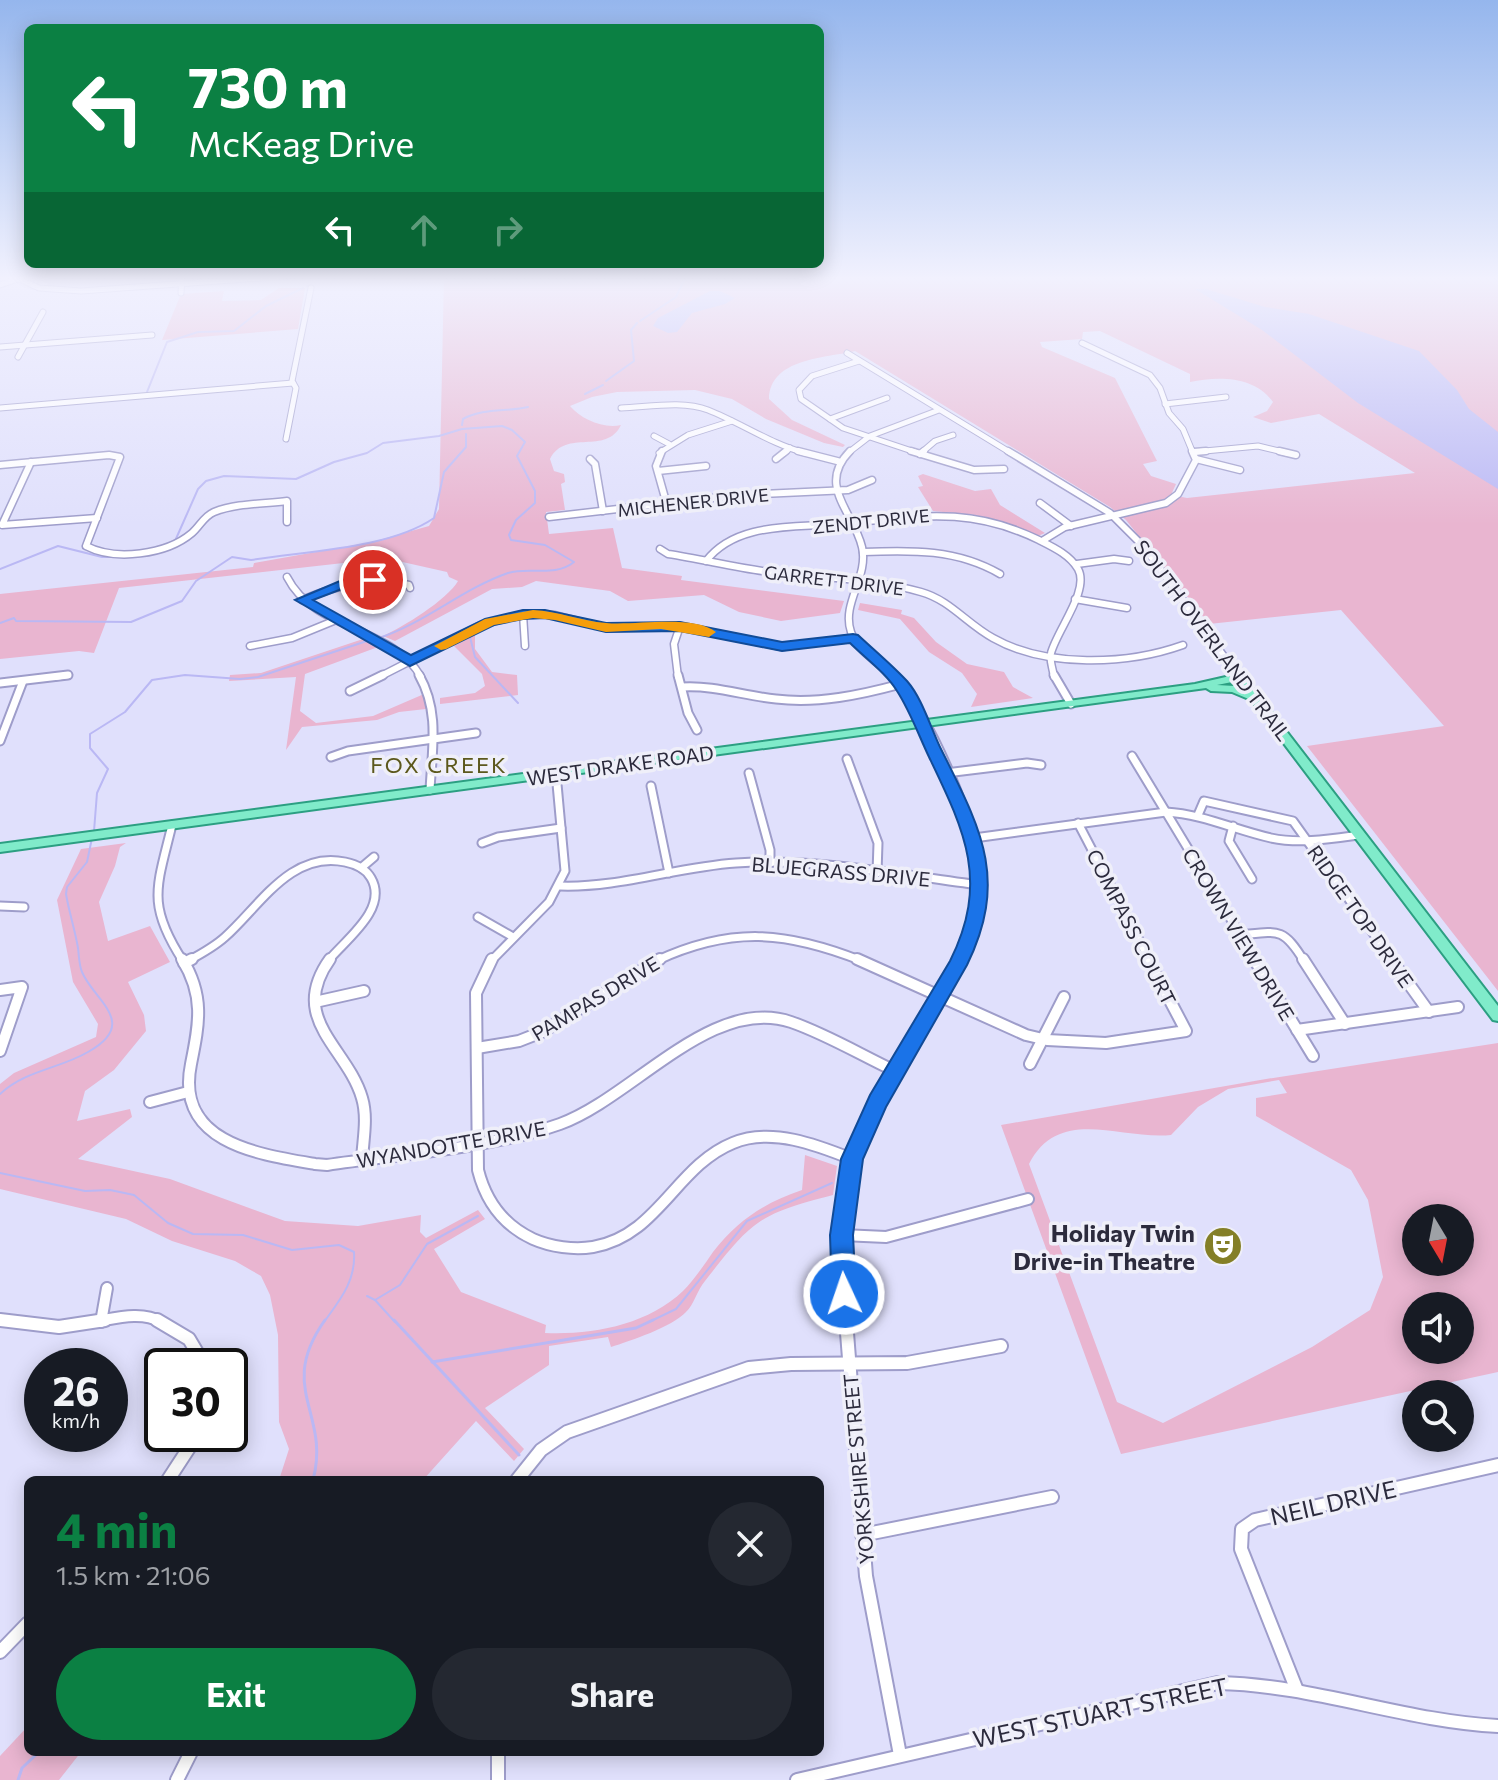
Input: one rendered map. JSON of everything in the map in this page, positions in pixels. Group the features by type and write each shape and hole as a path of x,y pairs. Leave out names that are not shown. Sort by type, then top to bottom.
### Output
{"main road":[{"name":"WEST DRAKE ROAD","path":"0,848 1195,687 1239,677"},
{"name":"SOUTH OVERLAND TRAIL","path":"1239,677 1498,1016"},
{"path":"1195,687 1234,689 1259,704"}],"street":[{"path":"286,439 296,388 293,383 298,359"},
{"name":"SOUTH OVERLAND TRAIL","path":"856,359 1116,517 1144,547 1239,677"},
{"path":"1116,359 1150,375 1195,455 1240,470"},
{"path":"859,361 818,373 801,385 799,393 805,403 866,438 967,470 1004,469"},
{"path":"0,408 293,383"},
{"path":"1165,404 1226,397"},
{"path":"830,419 887,398"},
{"path":"621,408 698,407 790,448 841,462"},
{"path":"350,691 490,622 523,614 555,615 606,628 680,626 782,647 853,638 848,613 861,581 863,552 836,490 835,478 841,462 866,438 939,410"},
{"path":"667,505 657,457 669,444 732,421"},
{"path":"920,454 935,441 953,435"},
{"path":"654,436 669,444"},
{"path":"1195,455 1258,446 1296,455"},
{"path":"776,459 790,448"},
{"path":"0,465 109,455 120,457 86,546 93,551 120,554 177,540 189,534 202,519 216,510 287,501 287,522"},
{"path":"1042,541 1052,533 1071,526 1116,517 1171,500 1178,494 1195,455"},
{"path":"590,459 595,464 603,511"},
{"path":"31,462 2,525 97,518"},
{"path":"658,471 706,466"},
{"name":"MICHENER DRIVE","path":"549,517 792,491 836,490 860,487 872,480"},
{"path":"1040,503 1071,526"},
{"name":"ZENDT DRIVE","path":"706,561 724,543 747,534 953,515 974,518 1042,541 1077,564"},
{"name":"GARRETT DRIVE","path":"660,549 668,554 706,561 765,571 817,574 935,596 1004,644 1050,655 1099,659 1168,651 1183,645"},
{"path":"863,552 948,552 1000,574"},
{"path":"1071,704 1054,677 1050,655 1082,579 1077,564 1114,559 1129,561"},
{"path":"287,577 291,588 302,600 382,643 410,662 424,680 431,698 430,790"},
{"path":"302,600 334,587 362,581 390,581 410,588"},
{"path":"1075,599 1127,608"},
{"path":"523,614 525,646"},
{"path":"250,646 292,638 336,620"},
{"path":"680,626 674,644 689,720 697,730"},
{"name":"YORKSHIRE STREET","path":"853,638 865,653 901,684 923,724 974,838 980,885 968,945 863,1130 852,1159 842,1235 862,1535 875,1634 900,1755"},
{"path":"0,683 68,675"},
{"path":"1,738 23,681"},
{"path":"682,687 717,686 801,701 870,693 901,684"},
{"path":"331,757 348,751 476,733"},
{"name":"CROWN VIEW DRIVE","path":"1132,756 1313,1056"},
{"path":"847,759 878,843 877,873"},
{"path":"946,773 1027,763 1041,765"},
{"path":"556,773 565,862 560,886 490,960 478,981 481,1185 503,1221 539,1242 574,1248 602,1246 639,1229 711,1154 733,1142 762,1137 783,1139 852,1159"},
{"path":"749,773 770,850 770,863"},
{"path":"651,786 669,873"},
{"name":"RIDGE TOP DRIVE","path":"1198,815 1204,801 1293,821 1429,1012"},
{"path":"974,838 1166,812 1198,815 1271,838 1308,841 1359,835"},
{"name":"COMPASS COURT","path":"1078,823 1186,1031"},
{"path":"150,1102 188,1092 201,1011 199,991 164,931 157,911 172,825"},
{"path":"1233,826 1229,841 1252,879"},
{"path":"482,843 561,828"},
{"path":"361,868 374,857"},
{"path":"184,963 226,937 285,875 324,862 346,862 361,868 373,881 374,899 370,911 321,971 315,1002 318,1021 363,1100 362,1160"},
{"name":"BLUEGRASS DRIVE","path":"560,886 596,887 723,864 770,863 980,885"},
{"path":"0,906 24,907"},
{"path":"478,917 513,937"},
{"path":"1240,935 1277,931 1289,937 1345,1024"},
{"name":"PAMPAS DRIVE","path":"477,1048 524,1039 560,1021 670,954 703,942 741,936 790,937 829,946 1040,1039 1077,1046 1101,1045 1186,1031"},
{"path":"0,990 22,987 0,1051"},
{"path":"315,1002 364,991"},
{"path":"1030,1064 1064,997"},
{"path":"1297,1030 1458,1007"},
{"name":"WYANDOTTE DRIVE","path":"188,1092 200,1122 226,1139 303,1163 327,1165 535,1132 580,1116 624,1090 706,1032 742,1018 765,1017 790,1022 895,1071"},
{"path":"842,1235 886,1237 1028,1199"},
{"path":"101,1322 107,1288"},
{"path":"0,1320 59,1327 131,1316 154,1318 189,1339 194,1348"},
{"path":"520,1476 541,1450 567,1432 749,1368 907,1363 1001,1346"},
{"path":"171,1476 186,1452"},
{"name":"NEIL DRIVE","path":"1296,1688 1241,1549 1242,1529 1255,1520 1498,1465"},
{"path":"862,1535 1052,1497"},
{"path":"0,1652 24,1627"},
{"name":"WEST STUART STREET","path":"797,1780 1218,1683 1256,1681 1456,1723 1498,1726"},
{"path":"177,1780 189,1756"},
{"path":"498,1756 498,1780"}],"shaded area":[{"path":"442,359 812,359 779,375 772,385 769,399 792,420 845,445 824,443 766,419 732,399 695,390 617,392 592,397 570,406 593,422 607,426 621,425 606,439 566,445 557,450 550,459 554,471 564,474 565,482 561,484 565,510 546,512 549,534 613,528 622,568 682,576 681,580 844,601 840,613 781,621 739,612 704,595 628,601 610,591 536,581 522,587 492,589 395,641 383,636 435,604 458,581 449,577 447,572 398,561 397,557 119,588 94,653 79,651 0,659 0,594 253,567 254,563 372,542 429,526 439,509"},
{"path":"868,359 1070,359 1115,378 1157,461 1143,464 1151,476 1176,484 1171,495 1187,498 1415,473 1319,414 1271,423 1253,417 1267,411 1273,402 1256,387 1224,379 1190,382 1190,374 1159,359 1498,359 1498,991 1307,746 1444,726 1341,610 1209,624 1126,520 1110,507"},
{"path":"923,474 975,491 991,489 1000,505 1045,533 1038,536 975,515 933,511 918,487 923,486 918,476"},
{"path":"860,603 902,610 901,614 914,618 936,642 967,664 1004,672 1013,687 1033,698 971,707 977,694 962,673 929,652 900,619 858,610"},
{"path":"475,635 475,649 492,672 517,675 518,695 440,704 440,698 475,693 485,686 482,674 454,646"},
{"path":"363,639 378,647 305,674 300,711 316,723 373,716 424,694 426,709 399,712 377,720 302,727 286,750 296,677 229,681 230,675 261,673"},
{"path":"126,843 120,847 99,902 108,941 150,926 170,962 128,982 144,1015 146,1031 114,1070 85,1091 77,1121 130,1109 132,1117 78,1159 170,1179 285,1221 358,1226 421,1215 420,1232 426,1238 478,1210 485,1219 434,1249 461,1292 546,1325 545,1333 582,1332 618,1326 669,1303 687,1287 722,1241 742,1222 764,1207 802,1190 805,1155 837,1166 833,1195 788,1208 746,1232 702,1285 689,1309 671,1323 611,1347 608,1337 549,1346 549,1365 485,1408 524,1449 514,1461 476,1421 427,1476 280,1476 289,1449 279,1422 278,1335 270,1295 261,1276 235,1261 172,1241 126,1219 0,1189 0,1084 14,1073 96,1037 98,1024 73,982 57,900 81,849"},
{"path":"1498,1043 1498,1372 1461,1380 1402,1380 1402,1393 1121,1454 1001,1125","holes":["1279,1080 1287,1093 1256,1098 1256,1116 1351,1170 1368,1200 1383,1277 1370,1310 1312,1347 1163,1423 1117,1402 1029,1164 1042,1146 1057,1135 1092,1129 1171,1135 1198,1107 1228,1089"]},
{"path":"24,1730 24,1756 78,1756 59,1780 0,1780 0,1756"}],"water":[{"path":"1300,359 1427,359 1457,390 1469,409 1498,432 1498,489 1358,403"}],"waterway":[{"path":"147,392 160,359"},
{"path":"606,381 634,359"},
{"path":"585,394 603,385"},
{"path":"462,425 463,419 478,413 528,407"},
{"path":"175,541 198,489 206,481 224,476 296,479 334,462 367,453 383,443 439,436 462,429 502,426 512,430 525,442 517,456 535,491 535,503 516,520 509,535 511,540 545,545 574,562 550,571 508,573 379,638"},
{"path":"0,623 14,618 16,621 131,622 182,601 196,581 232,557 251,560 346,547 371,543 415,528 434,518 444,472 466,447 466,434"},
{"path":"0,569 58,546 102,557 121,557"},
{"path":"470,637 475,657 518,703"},
{"path":"94,831 97,793 108,769 90,748 90,734 125,712 152,680 185,675 240,679 258,677 373,639"},
{"path":"0,1094 21,1080 88,1052 111,1031 109,1012 81,969 66,894 67,887 87,862 92,838"},
{"path":"0,1173 85,1191 110,1190 134,1195 168,1223 193,1234 243,1235 292,1250 339,1245 354,1252 354,1262 346,1290 324,1322"},
{"path":"649,1322 676,1309 747,1221 832,1183"},
{"path":"375,1300 400,1285 427,1244 478,1216"},
{"path":"367,1296 375,1300"},
{"path":"375,1300 395,1322"},
{"path":"314,1476 316,1436 304,1383 305,1365 311,1344 325,1320"},
{"path":"394,1320 433,1362"},
{"path":"433,1362 636,1328 653,1320"},
{"path":"433,1362 519,1455"},
{"path":"18,1780 22,1768 35,1756"}],"slow traffic":[{"path":"441,646 490,622 533,614 555,615 606,628 661,625 709,632"}],"place":[{"name":"Holiday Twin Drive-in Theatre","path":"1223,1246"}],"district":[{"name":"FOX CREEK","path":"439,764"}],"route":[{"path":"373,580 326,589 302,600 393,649 410,662 481,625 523,614 545,614 606,628 680,626 782,647 853,638 865,653 903,686 971,827 977,850 980,885 968,945 878,1102 852,1159 842,1235 844,1294"}]}
